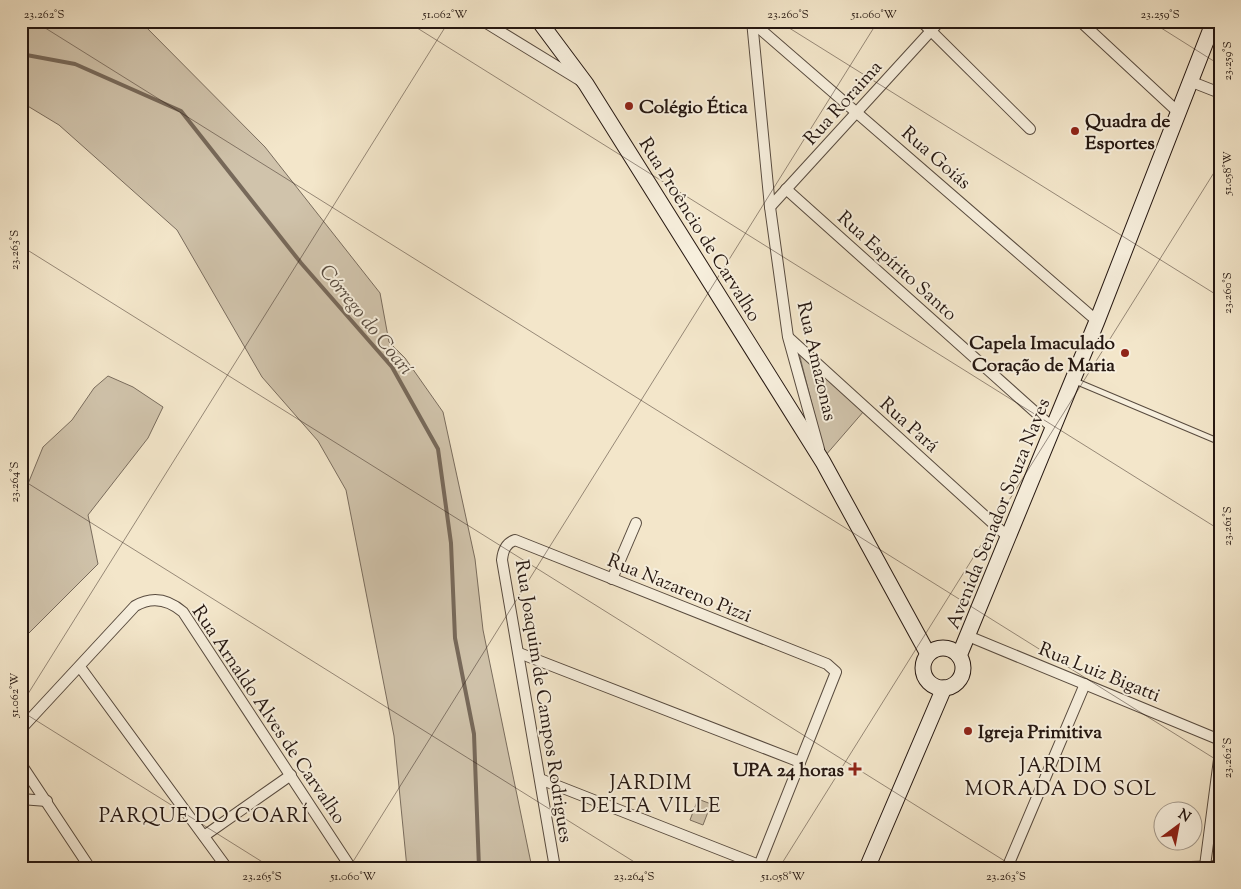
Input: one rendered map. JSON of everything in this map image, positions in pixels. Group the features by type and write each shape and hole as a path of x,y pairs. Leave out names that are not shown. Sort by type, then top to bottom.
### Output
{"street":[{"path":"483,21 586,84"},
{"name":"Rua Proêncio de Carvalho","path":"539,21 586,84 823,462"},
{"path":"921,21 1030,129"},
{"name":"Rua Roraima","path":"770,207 940,21"},
{"path":"1080,21 1179,113"},
{"name":"Avenida Senador Souza Naves","path":"959,656 1097,321 1192,82 1214,21"},
{"name":"Rua Goiás","path":"752,22 857,111 1097,321"},
{"name":"Rua Amazonas","path":"752,22 770,207 788,337 823,462 928,654"},
{"path":"1192,82 1220,93"},
{"name":"Rua Espírito Santo","path":"786,189 1053,428"},
{"name":"Rua Pará","path":"788,337 1008,537"},
{"path":"612,579 636,523"},
{"name":"Rua Nazareno Pizzi","path":"509,542 515,540 526,543 827,664 836,672 800,762"},
{"name":"Rua Joaquim de Campos Rodrigues","path":"509,542 503,551 502,560 555,868"},
{"name":"Rua Arnaldo Alves de Carvalho","path":"21,729 135,606 152,600 174,604 183,612 352,868"},
{"name":"Rua Luiz Bigatti","path":"968,636 1220,740"},
{"path":"945,648 956,652 959,656 963,670 960,679 953,685 944,688 931,684 924,673 925,660 928,654 945,648"},
{"path":"519,653 800,762 758,867 540,778"},
{"path":"80,667 227,868"},
{"path":"1007,868 1085,684"},
{"path":"867,868 944,688"},
{"path":"1205,866 1220,752"},
{"path":"21,764 90,868"},
{"path":"204,836 291,775"},
{"path":"21,799 47,801"},
{"path":"1162,868 1220,866"}],"lane":[{"path":"1073,380 1220,442"}],"shaded area":[{"path":"21,21 140,21 265,147 380,293 389,342 405,358 443,412 475,559 483,630 532,868 407,868 394,736 346,490 318,441 262,377 177,230 59,125 21,102"},
{"path":"799,353 864,411 825,456"},
{"path":"108,376 133,387 163,407 148,438 88,515 98,564 21,641 21,501 43,447 72,420 94,388"},
{"path":"698,799 711,804 703,825 690,820"}],"waterway":[{"name":"Córrego do Coarí","path":"21,54 75,64 181,111 301,263 392,367 438,449 451,543 455,638 474,734 479,868"}],"place":[{"name":"Colégio Ética","path":"629,106"},
{"name":"Quadra de Esportes","path":"1075,131"},
{"name":"Capela Imaculado Coração de Maria","path":"1125,353"},
{"name":"Igreja Primitiva","path":"968,731"},
{"name":"UPA 24 horas","path":"855,769"}],"district":[{"name":"JARDIM MORADA DO SOL","path":"1061,776"},
{"name":"JARDIM DELTA VILLE","path":"651,794"},
{"name":"PARQUE DO COARÍ","path":"204,815"}]}
